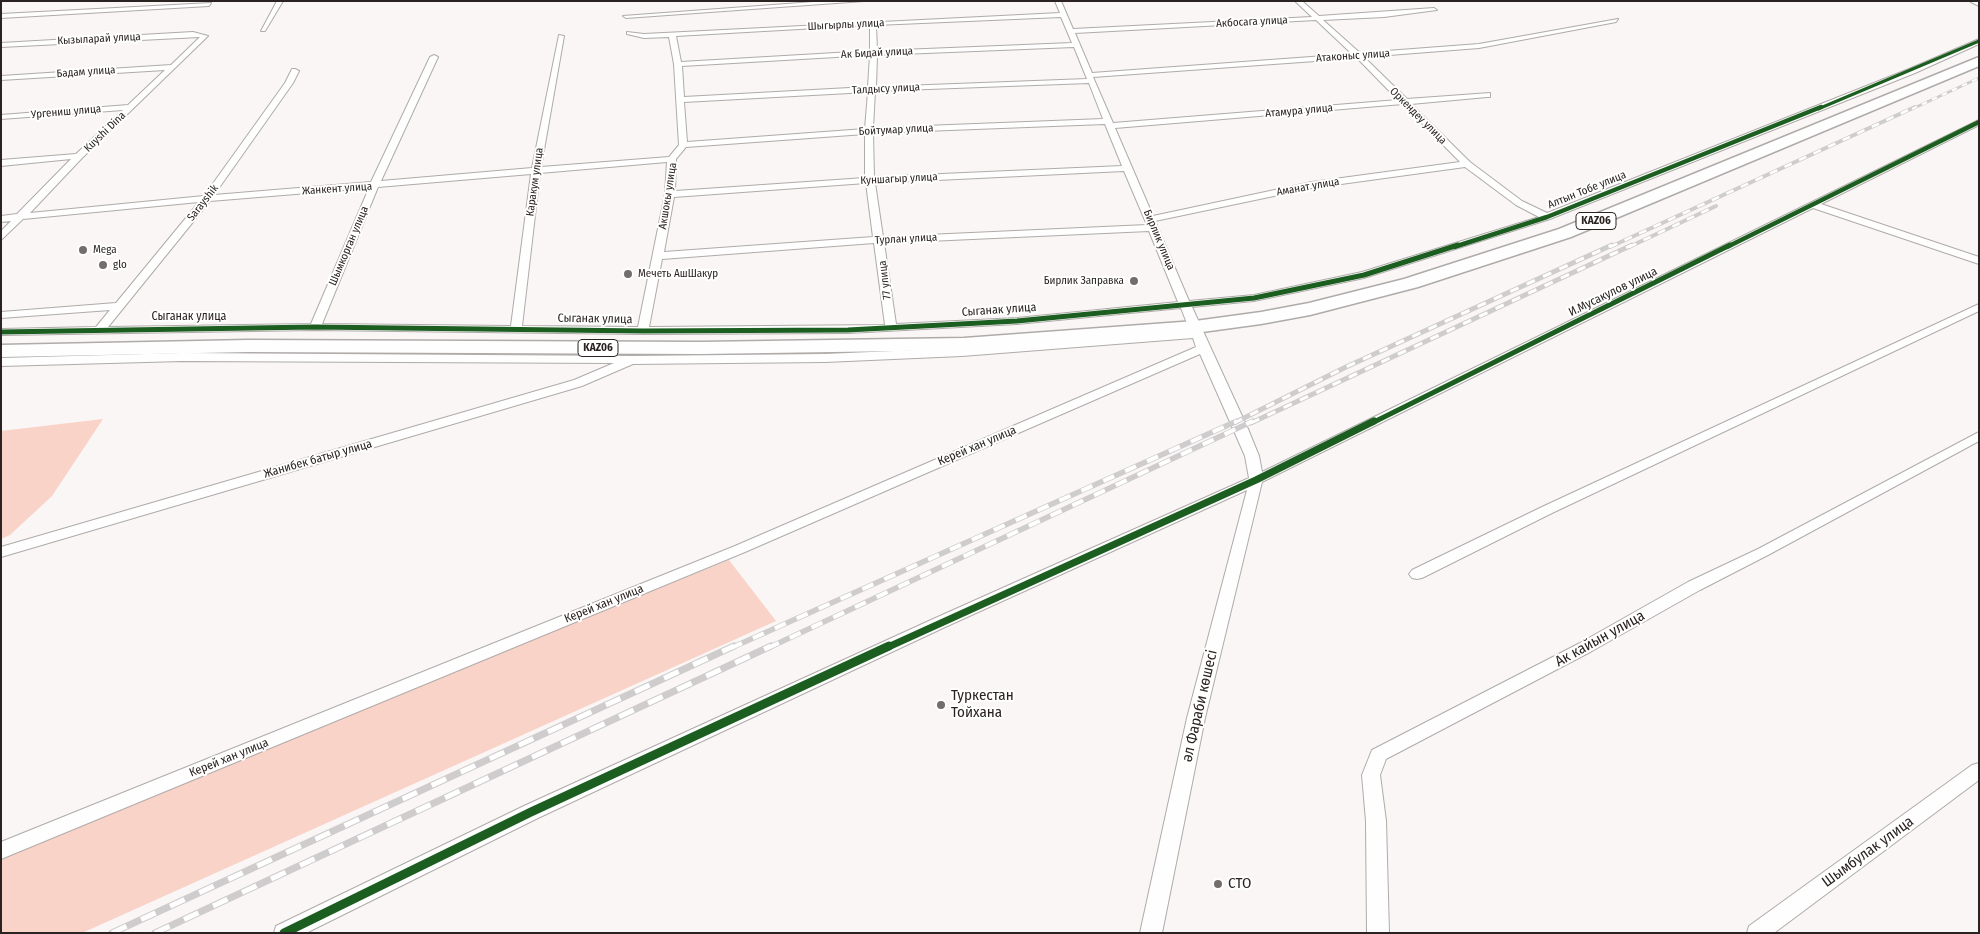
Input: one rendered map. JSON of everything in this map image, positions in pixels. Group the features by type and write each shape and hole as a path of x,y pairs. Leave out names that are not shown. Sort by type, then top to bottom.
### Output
{"highway":[{"name":"KАZ06","path":"1,344 255,338 830,340 1195,326 1254,310 1318,298 1399,277 1504,245 1584,216 1979,53"},
{"name":"KАZ06","path":"1,351 238,346 829,347 964,344 1195,326 1261,318 1327,305 1410,283 1516,250 1596,221 1979,61"}],"street":[{"path":"263,30 280,1"},
{"path":"626,16 861,1"},
{"name":"Бирлик улица","path":"1058,1 1195,326 1241,428 1252,456 1256,480"},
{"name":"Оркендеу улица","path":"1298,1 1359,56 1467,164 1519,203 1547,217"},
{"path":"1973,1 1979,4"},
{"path":"1,16 209,4"},
{"name":"Акбосага улица","path":"1070,31 1434,10"},
{"name":"Шыгырлы улица","path":"629,33 638,36 1064,15"},
{"name":"Атаконыс улица","path":"1090,78 1479,46 1616,20"},
{"name":"77 улица","path":"873,23 874,53 869,131 870,180 891,328"},
{"name":"Кызыларай улица","path":"1,46 197,34"},
{"name":"Kuyshi Dina","path":"1,237 79,156 155,86 171,67 205,36 197,34"},
{"path":"672,34 682,100 683,145"},
{"name":"Каракум улица","path":"516,330 536,172 562,36"},
{"name":"Алтын Тобе улица","path":"1195,326 1254,298 1364,275 1547,217 1912,71 1979,41"},
{"name":"Ак Бидай улица","path":"678,64 874,53 1076,46"},
{"name":"Шымкорган улица","path":"315,327 374,186 434,57"},
{"name":"Бадам улица","path":"1,78 171,67"},
{"name":"Sarayshik","path":"100,328 207,199 289,83 295,71"},
{"name":"Талдысу улица","path":"682,100 1090,78"},
{"name":"Атамура улица","path":"1110,123 1486,95"},
{"name":"Ургениш улица","path":"1,117 130,107"},
{"name":"И.Мусакулов улица","path":"284,933 531,812 937,624 1256,480 1814,206 1979,122"},
{"name":"Бойтумар улица","path":"683,145 869,131 1110,123"},
{"name":"Акшокы улица","path":"643,331 670,194 672,159 683,145"},
{"path":"1,163 79,156"},
{"name":"Жанкент улица","path":"1,219 108,207 374,186 672,159"},
{"name":"Аманат улица","path":"1152,223 1312,184 1467,164"},
{"name":"Куншагыр улица","path":"670,194 870,180 1129,168"},
{"path":"1814,206 1979,261"},
{"name":"Турлан улица","path":"658,256 1152,223"},
{"path":"1,315 119,306"},
{"path":"1417,574 1546,510 1979,307"},
{"name":"Сыганак улица","path":"1,332 100,328 315,327 643,331 891,328 1017,321 1195,326"},
{"path":"1,362 182,357 633,360 825,358 962,352 1195,326"},
{"name":"Керей хан улица","path":"1,851 740,549 1195,326"},
{"name":"Жанибек батыр улица","path":"1,552 569,386 633,360"},
{"name":"Ак кайын улица","path":"1378,933 1376,820 1372,774 1378,755 1586,647 1694,586 1763,552 1979,436"},
{"name":"әл Фараби көшесі","path":"1151,933 1196,718 1256,480"},
{"name":"Шымбулак улица","path":"1757,933 1979,770"}],"shaded area":[{"path":"103,419 52,496 10,535 1,539 1,431"},
{"path":"729,560 776,621 82,933 1,933 1,855"}],"railway":[{"path":"1912,109 1979,78"},
{"path":"1610,247 1915,107"},
{"path":"1629,247 1716,206"},
{"path":"1234,423 1346,367 1612,245"},
{"path":"1251,423 1632,245"},
{"path":"731,648 1237,421"},
{"path":"768,648 1253,421"},
{"path":"112,933 734,646"},
{"path":"155,933 771,646"}],"cycle path":[{"path":"1,332 315,327 643,331 848,330 1017,321 1254,298 1364,275 1547,217 1912,71 1979,41"},
{"path":"284,933 531,812 937,624 1256,480 1979,122"}],"place":[{"name":"Mega","path":"83,250"},
{"name":"glo","path":"103,265"},
{"name":"Мечеть АшШакур","path":"628,274"},
{"name":"Бирлик Заправка","path":"1134,281"},
{"name":"Туркестан Тойхана","path":"941,705"},
{"name":"СТО","path":"1218,884"}]}
